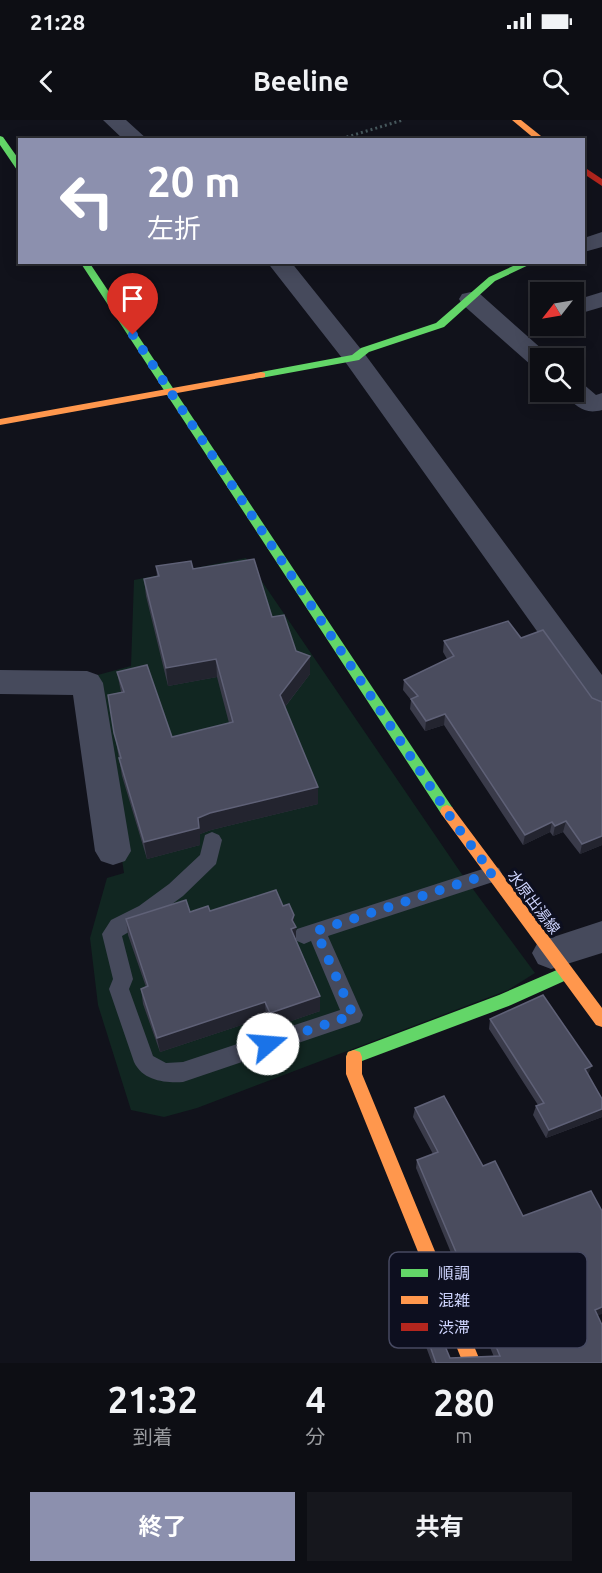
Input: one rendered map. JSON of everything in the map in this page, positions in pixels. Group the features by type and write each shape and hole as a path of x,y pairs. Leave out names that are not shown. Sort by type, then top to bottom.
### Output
{"main road":[{"path":"521,121 540,138"},
{"path":"0,139 18,165"},
{"name":"水原出湯線","path":"85,264 448,814 602,1020"},
{"path":"0,422 355,358 365,350 440,325 492,279 528,264"},
{"path":"427,1252 354,1074 354,1056 505,1000 559,963"},
{"path":"466,1348 472,1363"}],"street":[{"path":"113,120 136,138"},
{"path":"585,245 602,239"},
{"path":"280,264 355,358 597,680"},
{"path":"471,298 530,351"},
{"path":"584,398 592,405 602,401"},
{"path":"0,682 87,683 113,851"},
{"path":"559,963 602,937"}],"lane":[{"path":"212,840 209,858 176,890 146,912 118,926 112,934 123,979 119,989 145,1062 163,1073 183,1072 353,1015 310,933 492,873"}],"path":[{"path":"344,138 404,120"}],"green space":[{"path":"246,558 461,873 535,973 508,990 197,1108 164,1117 131,1110 98,1005 90,938 107,878 124,873 94,676 131,666 134,580"}],"building":[{"path":"254,559 272,617 284,615 296,651 310,656 280,695 318,787 210,813 198,818 199,828 144,842 119,758 121,758 114,733 108,695 124,692 117,672 147,665 172,737 233,722 216,659 166,668 144,579 159,576 156,566 191,561 193,569"},
{"path":"508,621 521,638 543,630 592,698 602,702 602,836 582,844 566,821 555,826 552,822 525,835 445,714 426,721 411,699 418,696 404,680 454,656 444,641"},
{"path":"276,890 283,906 289,904 294,915 292,920 296,927 291,929 320,996 270,1013 265,1002 157,1038 141,989 148,986 126,919 186,900 190,912 208,906 210,911"},
{"path":"543,995 592,1066 585,1069 602,1099 602,1109 549,1130 536,1106 544,1103 490,1019"},
{"path":"444,1096 483,1166 495,1161 523,1216 591,1191 602,1211 602,1307 595,1310 602,1325 602,1363 436,1363 431,1348 446,1348 450,1358 500,1356 497,1348 587,1348 587,1252 456,1252 417,1160 438,1152 415,1108"}],"traffic: fast":[{"path":"0,139 18,165"},
{"path":"85,264 447,811"},
{"path":"261,375 355,358 365,350 440,325 492,279 526,264"},
{"path":"354,1057 505,1000 566,973"}],"traffic: slow":[{"path":"516,120 539,138"},
{"path":"0,422 261,375"},
{"path":"447,811 602,1020"},
{"path":"354,1057 354,1074 427,1252"},
{"path":"466,1348 472,1363"}],"traffic: jam":[{"path":"585,171 602,183"}],"route":[{"path":"133,335 455,824 492,873 316,931 353,1015 268,1044"}]}
